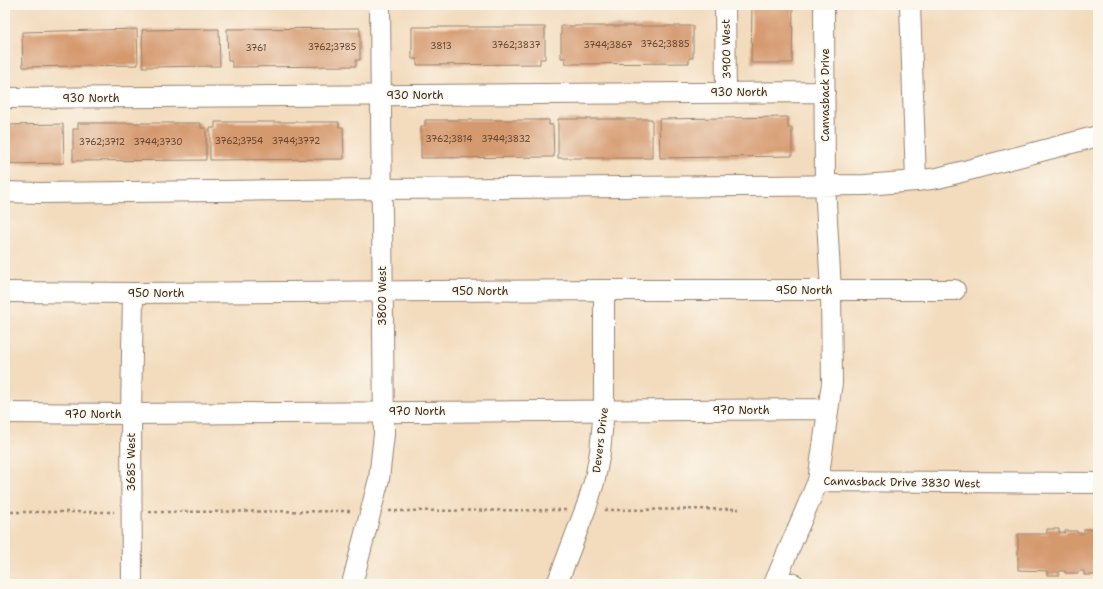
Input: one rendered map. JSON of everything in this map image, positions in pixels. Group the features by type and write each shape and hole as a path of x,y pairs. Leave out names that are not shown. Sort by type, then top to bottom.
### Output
{"street":[{"name":"3800 West","path":"352,584 379,479 384,434 380,5"},
{"name":"3900 West","path":"725,5 726,92"},
{"name":"Canvasback Drive","path":"818,481 832,383 831,290 825,185 824,5"},
{"path":"910,5 916,181"},
{"name":"930 North","path":"5,98 825,92"},
{"path":"5,192 40,193 865,185 938,178 1098,136"},
{"name":"950 North","path":"5,292 133,293 604,290 955,290"},
{"name":"Devers Drive","path":"557,584 587,505 595,479 600,452 604,410 604,290"},
{"name":"3685 West","path":"132,584 131,414 133,293"},
{"name":"970 North","path":"5,413 131,414 383,411 828,410"},
{"name":"Canvasback Drive 3830 West","path":"782,582 818,481 1098,484"}],"path":[{"path":"611,510 739,509"},
{"path":"389,511 559,510"},
{"path":"151,512 354,511"},
{"path":"5,512 113,512"}],"building":[{"path":"752,5 793,5 792,63 751,63"},
{"path":"561,26 693,26 693,58 689,58 689,63 566,64 565,58 561,58"},
{"path":"412,27 545,27 545,59 540,59 540,64 417,65 417,59 412,59"},
{"path":"360,28 360,60 356,60 356,66 232,67 232,61 228,61 227,29"},
{"path":"137,29 138,65 23,67 22,32"},
{"path":"219,29 220,66 143,67 142,30"},
{"path":"788,117 788,128 792,128 792,156 660,158 659,119"},
{"path":"558,119 652,119 652,158 558,158"},
{"path":"425,120 549,120 549,125 553,125 554,157 421,158 421,126 425,126"},
{"path":"215,122 339,122 339,127 343,127 344,159 210,160 210,128 215,128"},
{"path":"78,123 201,123 201,128 206,128 206,160 73,161 73,129 78,129"},
{"path":"63,124 64,163 5,164 5,125"},
{"path":"1047,529 1059,529 1059,533 1065,533 1065,531 1077,531 1077,533 1084,533 1084,529 1096,529 1096,534 1098,534 1098,571 1096,571 1096,575 1084,575 1084,571 1078,571 1078,573 1065,573 1065,571 1059,571 1059,575 1047,575 1047,571 1018,570 1018,534 1047,534"}]}
